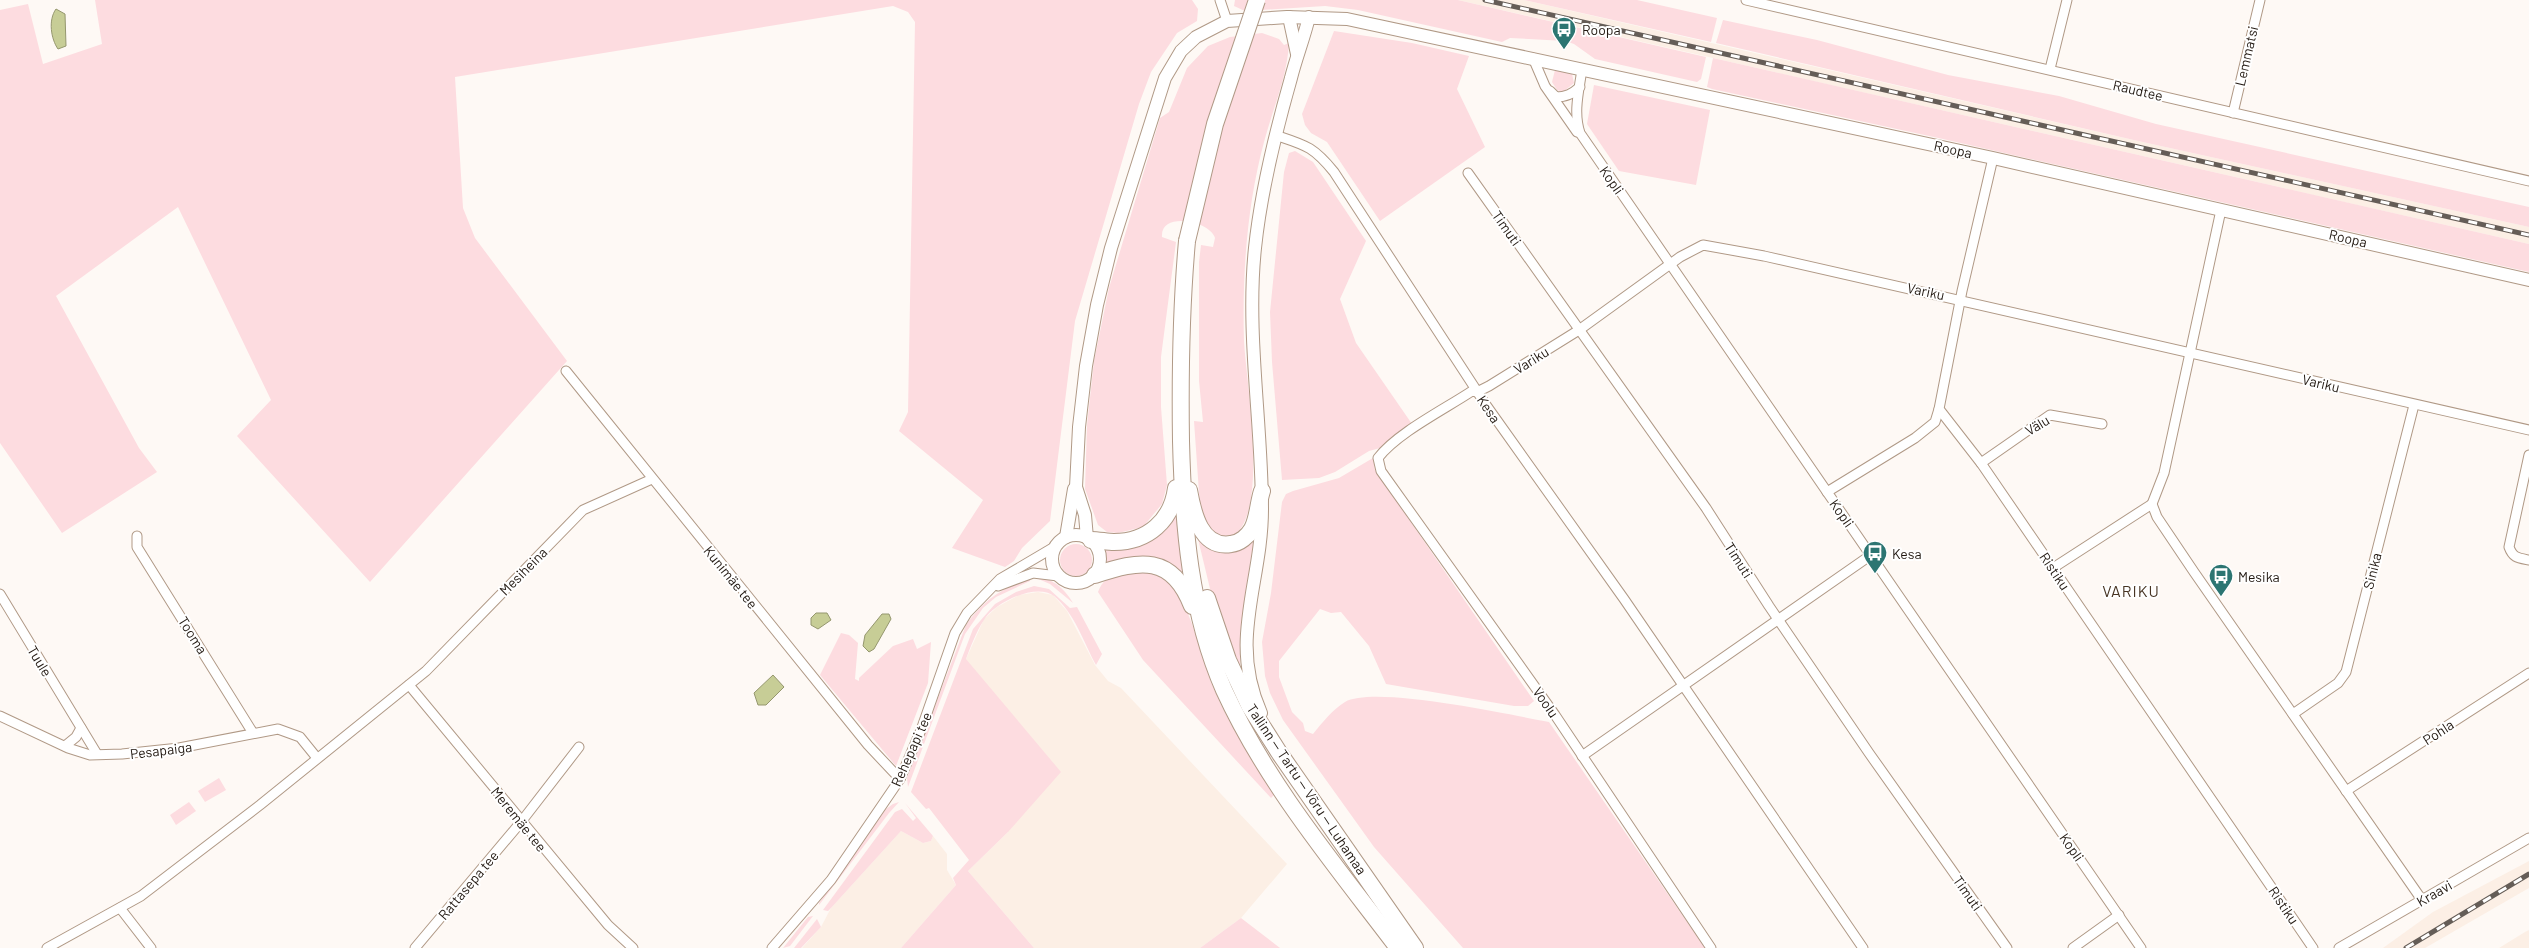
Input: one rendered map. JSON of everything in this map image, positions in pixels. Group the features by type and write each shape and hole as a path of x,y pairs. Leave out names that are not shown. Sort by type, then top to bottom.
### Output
{"highway":[{"name":"Tallinn — Tartu — Võru — Luhamaa","path":"1257,0 1215,124 1187,241 1180,371 1181,492 1185,538 1209,650 1224,688 1260,758 1398,948"},
{"name":"Tallinn — Tartu — Võru — Luhamaa","path":"1181,446 1192,539 1206,597 1228,660 1250,707 1280,754 1415,948"},
{"path":"1181,446 1191,502 1199,526 1210,540 1228,544 1244,539 1255,522 1262,491"},
{"path":"1089,539 1114,542 1130,540 1150,532 1162,522 1174,505 1181,446"},
{"path":"1095,575 1125,565 1146,563 1162,566 1177,578 1185,588 1209,650"},
{"path":"1392,915 1420,948"}],"street":[{"path":"1089,539 1085,515 1076,487 1079,427 1086,366 1097,305 1111,248 1165,78 1181,51 1196,37 1226,21 1220,0"},
{"name":"Raudtee","path":"1746,0 2050,69 2529,182"},
{"path":"2050,69 2067,0"},
{"name":"Lemmatsi","path":"2233,113 2260,0"},
{"path":"1289,17 1297,54"},
{"name":"Roopa","path":"1226,21 1289,17 1347,19 1993,158 2529,280"},
{"path":"1280,754 1250,685 1246,655 1248,625 1260,536 1262,491 1254,336 1255,250 1263,193 1275,135 1297,54 1303,41 1308,17"},
{"path":"1533,58 1545,86 1573,128 1580,133"},
{"name":"Kopli","path":"1582,69 1576,115 1580,133 2141,948"},
{"path":"1545,86 1556,97 1563,97 1573,93 1580,87"},
{"name":"Kesa","path":"1275,135 1307,145 1320,154 1334,172 1477,392 1624,599 1682,687 1863,948"},
{"path":"1828,492 1915,438 1935,422 1993,158"},
{"name":"Timuti","path":"1468,173 1706,508 1869,753 2007,948"},
{"path":"2053,568 2152,504 2164,473 2221,210"},
{"name":"Variku","path":"1378,458 1385,449 1402,436 1472,392 1477,392 1579,330 1670,264 1703,245 1764,256 1962,299 2414,405 2529,430"},
{"name":"Kunimäe tee","path":"566,371 868,745 900,779"},
{"name":"Sinika","path":"2293,714 2338,683 2346,672 2414,405"},
{"name":"Ristiku","path":"1939,408 1981,463 2313,948"},
{"name":"Välu","path":"1981,463 2050,415 2102,424"},
{"path":"2529,455 2509,547 2517,558 2529,560"},
{"name":"Voolu","path":"1378,458 1381,471 1555,715 1711,948"},
{"name":"Mesiheina","path":"410,685 583,510 652,479"},
{"path":"1066,537 1072,510 1073,491 1076,487"},
{"path":"2152,504 2157,516 2194,572 2422,900"},
{"path":"1080,535 1089,539 1100,553 1099,568 1095,575 1082,583 1075,584 1058,576 1052,562 1056,546 1066,537 1080,535"},
{"name":"Tooma","path":"137,536 137,547 253,733"},
{"name":"Rehepapi tee","path":"772,948 831,880 900,779 921,730 955,633 967,613 1000,579 1056,546"},
{"path":"1582,756 1871,555"},
{"name":"Rehepapi tee","path":"993,588 1033,574 1058,576"},
{"name":"Tuule","path":"0,594 97,754"},
{"name":"Pohla","path":"2346,791 2529,673"},
{"path":"47,948 141,896 260,806 317,758 410,685"},
{"name":"Meremäe tee","path":"410,685 608,925 634,948"},
{"name":"Pesapaiga","path":"0,716 64,746 90,755 122,754 179,748 278,729 290,732 306,743 317,758"},
{"path":"64,746 76,737 81,728"},
{"name":"Rattasepa tee","path":"415,948 522,822 579,747"},
{"name":"Kraavi","path":"2339,948 2529,838"},
{"path":"1334,862 1388,948"},
{"path":"120,908 151,948"},
{"path":"2072,948 2119,915"}],"shaded area":[{"path":"95,0 1192,0 1198,9 1197,21 1177,33 1151,72 1139,104 1075,321 1050,521 1022,548 1014,561 1005,567 952,548 983,500 899,431 908,412 915,22 908,12 893,6 455,77 463,208 475,238 567,361 370,582 237,436 271,400 178,207 56,296 139,448 157,472 62,533 0,443 0,10 28,4 43,64 102,44"},
{"path":"1235,0 1458,0 1706,57 1701,79 1697,82 1595,59 1574,44 1565,41 1510,38 1502,42 1358,10 1325,6 1245,11 1234,6"},
{"path":"1458,0 1524,0 2138,141 2529,227 2529,244"},
{"path":"1524,0 1637,0 1717,18 1711,42"},
{"path":"56,9 65,14 66,46 58,49 51,29 52,18"},
{"path":"1723,20 1817,40 1948,75 2059,96 2156,124 2529,207 2529,227 2138,141 1716,43"},
{"path":"1334,31 1412,43 1469,56 1457,89 1485,147 1380,221 1327,142 1311,133 1305,125 1302,114"},
{"path":"1262,33 1279,39 1284,45 1289,43 1283,81 1258,166 1247,240 1244,341 1251,413 1253,474 1251,500 1245,522 1234,535 1219,537 1207,524 1200,507 1194,421 1203,422 1199,381 1199,262 1201,245 1213,247 1215,238 1211,232 1196,223 1177,221 1163,229 1162,237 1176,242 1161,357 1161,407 1167,485 1162,504 1143,527 1118,533 1107,532 1098,525 1085,489 1087,425 1094,361 1109,288 1160,118 1169,112 1187,68 1208,46 1230,37"},
{"path":"1713,58 2529,244 2529,272 1943,139 1712,89 1707,87"},
{"path":"1555,70 1572,74 1574,83 1563,92 1557,90 1552,82"},
{"path":"1594,85 1710,110 1696,185 1619,171 1587,124"},
{"path":"1295,151 1313,162 1366,241 1340,299 1356,343 1412,424 1380,448 1369,451 1335,472 1319,478 1282,480 1272,362 1270,312 1284,172 1289,153"},
{"path":"1373,458 1375,470 1534,701 1528,706 1514,706 1386,684 1369,646 1341,612 1331,613 1320,609 1279,661 1279,677 1292,712 1303,723 1305,731 1313,734 1328,716 1345,702 1361,698 1384,697 1444,703 1549,722 1705,948 1463,948 1374,847 1283,720 1270,693 1265,676 1262,642 1271,593 1282,502 1286,494 1339,478"},
{"path":"1176,513 1185,577 1148,559 1130,558 1106,563 1105,548"},
{"path":"1254,538 1241,624 1240,671 1213,601 1198,539"},
{"path":"1076,544 1082,545 1087,549 1091,554 1091,566 1087,571 1082,575 1076,576 1070,575 1065,571 1061,566 1060,560 1061,554 1065,549 1070,545"},
{"path":"1148,572 1170,583 1182,600 1192,623 1217,697 1240,740 1275,794 1271,798 1143,660 1098,592 1106,580 1112,576"},
{"path":"1031,578 1030,581 996,597 983,608 965,634 908,787 907,778 966,625 972,616 994,596 1011,586"},
{"path":"1036,578 1042,578 1058,585 1073,603 1050,584"},
{"path":"1034,586 1049,589 1070,608 1077,607 1102,654 1096,665 1067,610 1054,596 1046,592 1037,591 1016,596 989,614 979,629 966,659 1061,772 1008,832 968,871 1034,948 901,948 956,885 953,878 969,860 929,808 926,809 911,792 973,629 995,604 1016,592"},
{"path":"1038,592 1053,595 1067,611 1095,665 1108,681 1121,688 1287,864 1241,918 1200,948 1034,948 968,871 1008,832 966,659 984,619 997,607 1019,595"},
{"path":"816,613 827,613 831,620 818,629 811,625 811,618"},
{"path":"882,614 889,614 891,619 874,649 869,652 863,646 865,635"},
{"path":"841,633 849,635 858,643 855,679 859,681 859,678 893,646 913,639 917,649 931,642 928,683 896,766 820,675"},
{"path":"773,675 784,687 766,705 758,705 754,693"},
{"path":"219,778 226,790 205,802 198,791"},
{"path":"189,802 196,811 176,825 170,815"},
{"path":"899,802 889,813 819,905 886,809"},
{"path":"905,803 933,836 931,841 923,843 901,831 831,908 828,911 823,910 895,812 902,809 913,821 916,818"},
{"path":"901,831 923,843 931,841 933,836 947,854 947,870 956,885 901,948 802,948 821,927 831,908"},
{"path":"2529,861 2529,888 2425,948 2383,948 2433,912"},
{"path":"813,916 790,946 783,948 808,917"},
{"path":"1241,918 1280,948 1200,948"},
{"path":"817,919 821,927 801,948 794,948"},
{"path":"2529,930 2529,948 2499,948 2525,932"}],"railway":[{"path":"1485,0 2529,235"},
{"path":"2406,948 2529,874"}],"place":[{"name":"Roopa","path":"1564,50"},
{"name":"Kesa","path":"1875,574"},
{"name":"Mesika","path":"2221,597"}],"district":[{"name":"VARIKU","path":"2131,590"}]}
